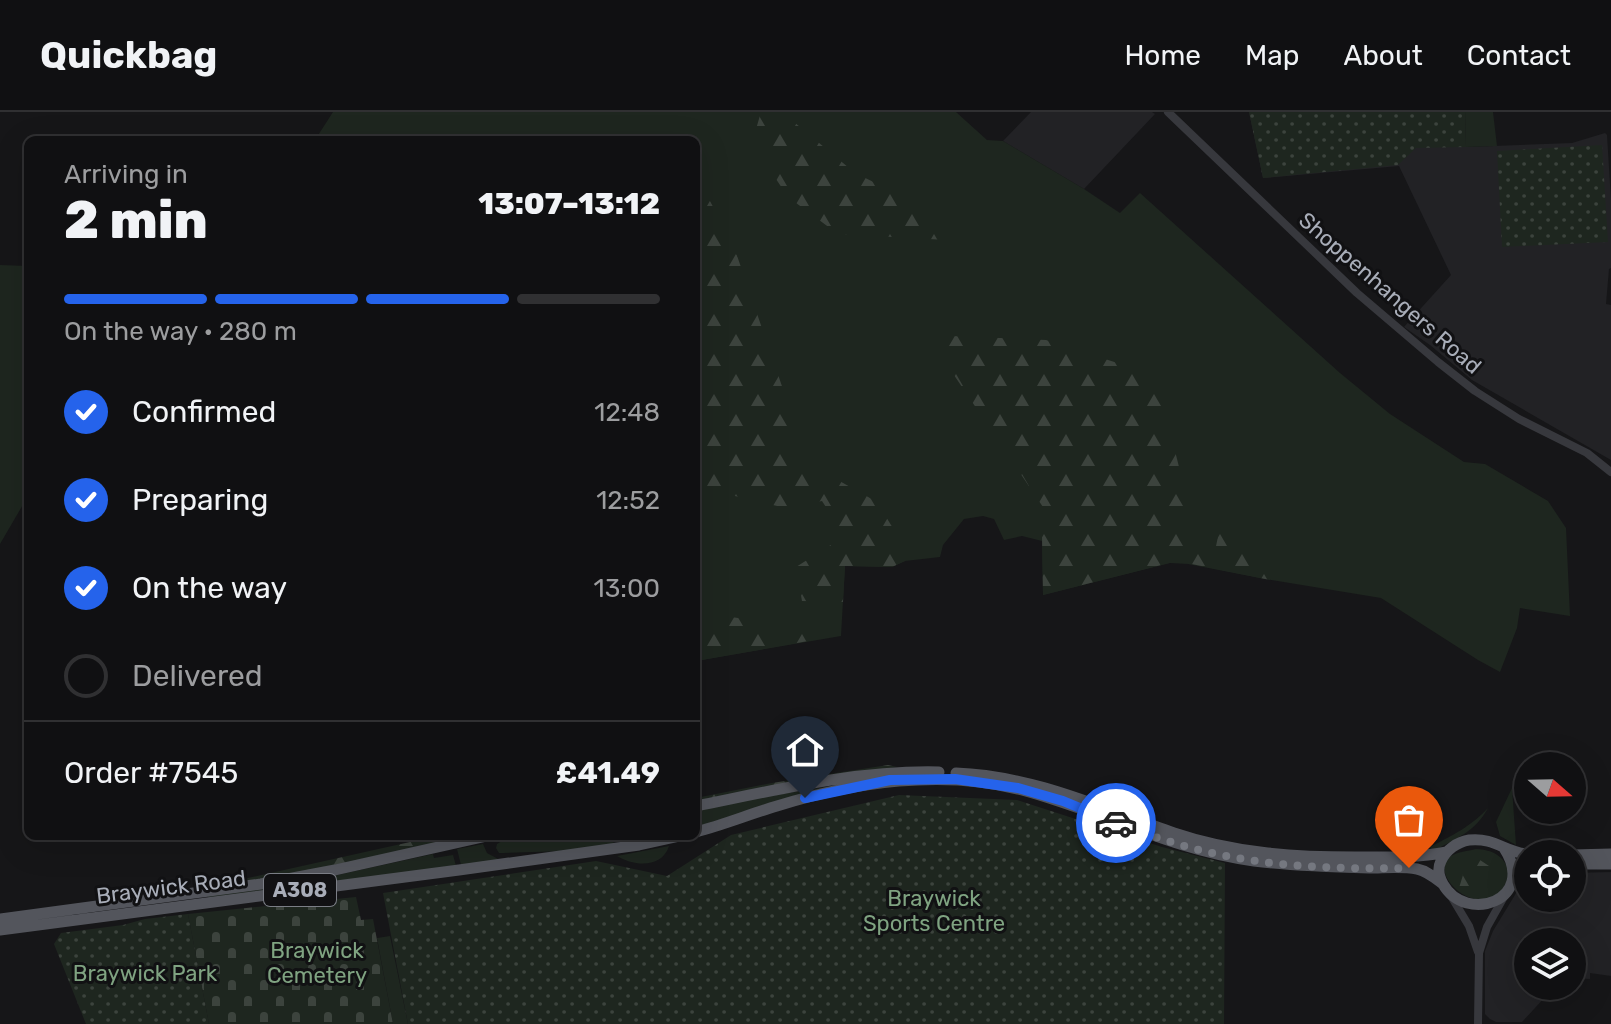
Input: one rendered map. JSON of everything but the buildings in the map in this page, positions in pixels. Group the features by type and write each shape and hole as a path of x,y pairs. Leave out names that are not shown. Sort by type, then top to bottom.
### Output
{"main road":[{"path":"700,805 889,773 980,774 1061,792 1176,833 1253,852 1286,856 1419,857 1447,852"},
{"path":"700,831 779,805 890,780 955,779 1018,788 1215,854 1310,866 1416,869 1427,873 1467,902 1483,905 1499,898 1514,883"},
{"name":"A308","path":"0,919 261,884 469,840"},
{"name":"Braywick Road","path":"0,930 662,840"},
{"path":"1446,888 1440,878 1439,865 1452,847 1466,840 1494,842 1514,851"},
{"path":"1504,848 1514,874"},
{"path":"1586,855 1611,854"},
{"path":"1586,864 1611,864"}],"street":[{"name":"Shoppenhangers Road","path":"1168,112 1357,293 1438,362 1475,391 1519,419 1587,453 1611,472"},
{"path":"1478,1024 1479,953 1487,927 1514,884"},
{"path":"1446,888 1469,926 1479,953"}],"shaded area":[{"path":"1031,112 1155,114 1084,189 1003,141"},
{"path":"1249,112 1467,147 1572,143 1605,133 1611,200 1611,268 1606,304 1611,305 1611,460 1472,380 1404,327 1451,275 1399,166 1263,178"},
{"path":"1611,872 1611,976 1590,973 1590,979 1586,979 1586,928 1514,928 1514,1000 1542,1000 1522,1022 1496,1022 1490,1019 1485,1014 1485,951 1514,896 1514,912 1586,912 1586,873"}],"green space":[{"path":"333,112 956,112 987,140 1003,141 1120,213 1140,193 1390,414 1464,462 1485,464 1548,501 1566,528 1570,616 1520,608 1517,628 1500,672 1381,598 1188,564 1170,563 1043,595 1042,541 1022,536 1004,540 994,519 983,516 964,519 943,545 940,557 905,561 892,567 845,566 841,636 700,660 700,136 318,136"},
{"path":"761,112 782,112 855,173 927,208 947,240 838,234 788,197 752,143"},
{"path":"1249,112 1465,112 1466,147 1416,148 1398,165 1263,178"},
{"path":"1465,112 1493,112 1497,146 1466,147"},
{"path":"1602,145 1608,242 1502,247 1497,151"},
{"path":"700,182 733,244 795,424 787,448 877,502 905,548 905,561 892,567 845,566 843,602 802,601 796,567 845,536 822,501 786,508 700,488"},
{"path":"0,265 24,266 24,503 0,544"},
{"path":"927,335 1046,340 1133,368 1163,403 1192,519 1183,544 1215,551 1220,527 1278,560 1270,580 1177,561 1043,595 1042,535 1045,510"},
{"path":"700,613 738,618 825,638 700,660"},
{"path":"888,765 897,767 772,786 700,801 700,797"},
{"path":"868,780 700,826 700,809"},
{"path":"1512,788 1514,844 1500,836 1496,822"},
{"name":"Braywick Sports Centre","path":"899,795 1017,800 1162,847 1225,863 1224,1024 408,1024 383,893 596,861 667,876 731,835"},
{"path":"1488,808 1465,834 1433,851 1430,847 1468,826"},
{"path":"419,840 466,840 209,889"},
{"path":"618,840 601,850 499,853 496,848 502,841"},
{"path":"483,844 487,853 500,860 461,865 457,849"},
{"path":"669,846 654,862 631,862 617,856"},
{"path":"1476,849 1497,854 1510,872 1502,890 1492,898 1480,900 1469,897 1450,883 1445,873 1445,864 1451,856"},
{"path":"433,854 434,858 453,855 456,866 208,898 310,881"},
{"path":"1480,860 1498,872 1479,895 1459,888 1463,875 1459,864"},
{"name":"Braywick Cemetery","path":"356,897 361,920 373,919 393,1024 209,1024 188,914"},
{"name":"Braywick Park","path":"188,914 209,1024 86,1024 54,944 61,933"},
{"path":"390,936 408,1024 393,1024 377,938"}],"way so far":[{"path":"1116,823 1201,851 1253,861 1310,866 1409,868"}],"route":[{"path":"805,798 890,780 955,779 1018,788 1063,801 1116,823"}]}
